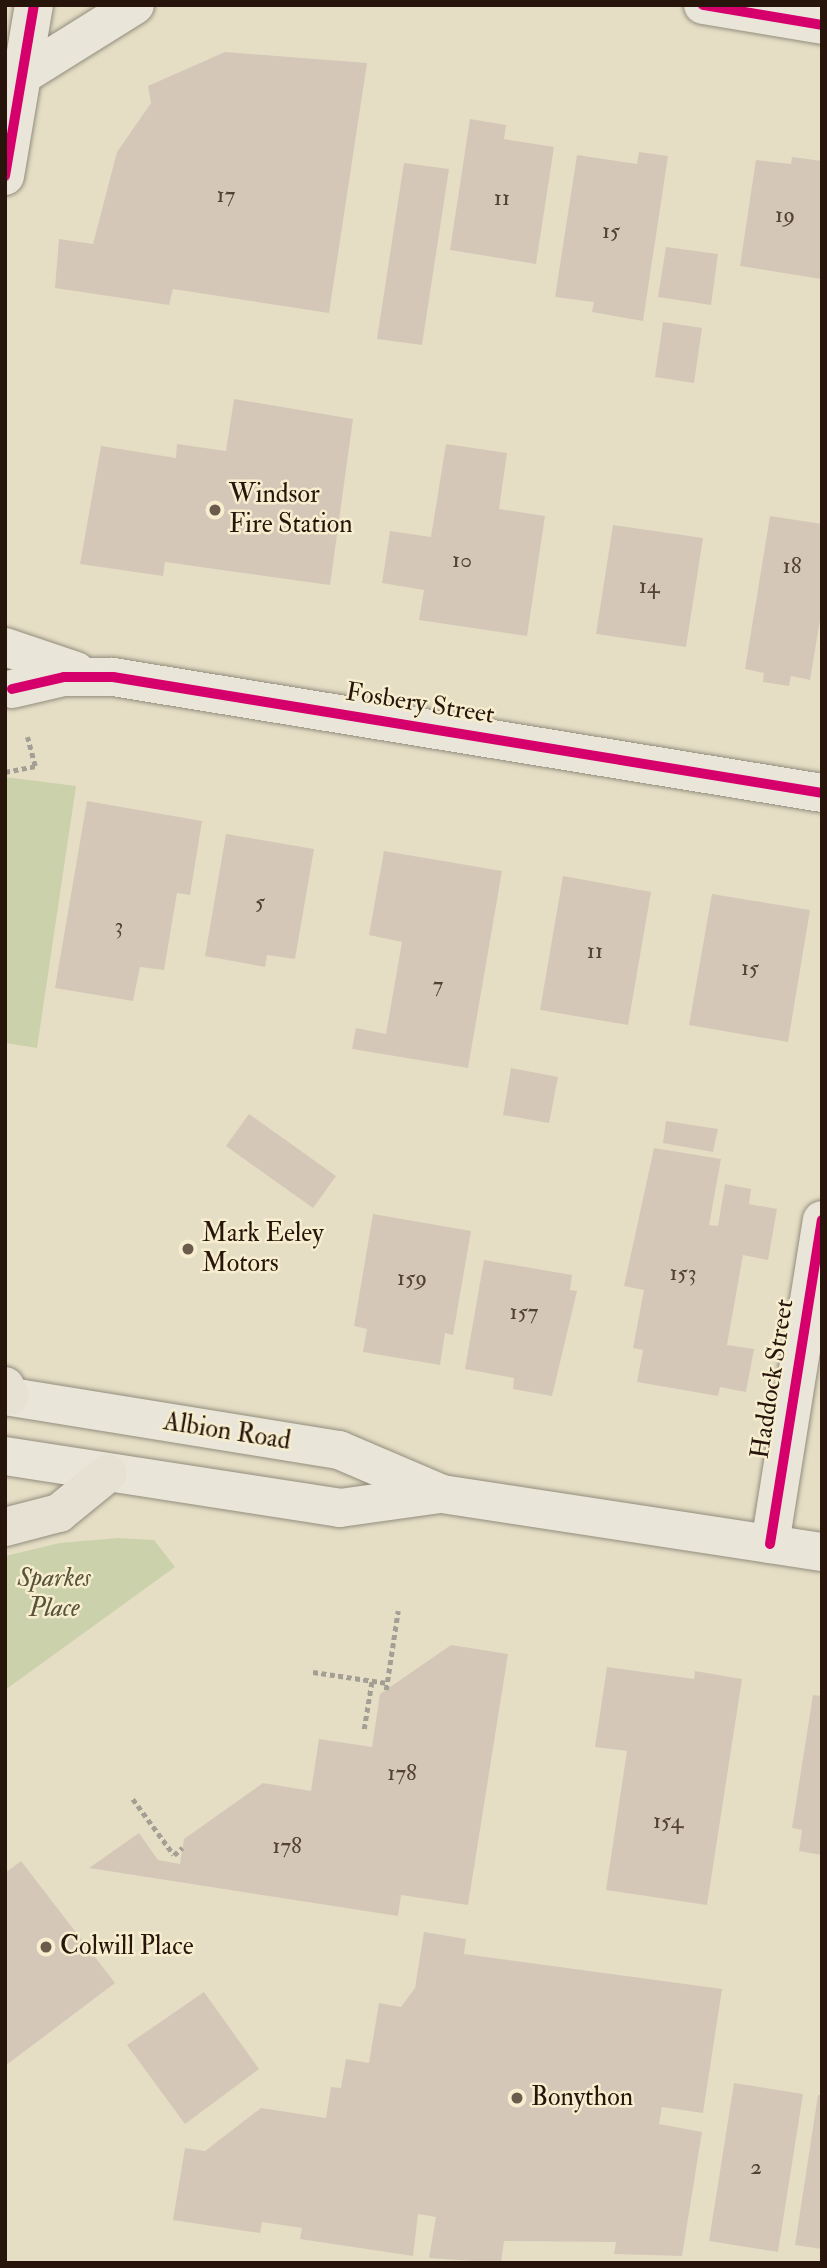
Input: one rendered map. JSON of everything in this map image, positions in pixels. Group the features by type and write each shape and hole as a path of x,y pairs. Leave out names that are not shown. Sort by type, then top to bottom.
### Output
{"highway":[{"path":"5,1527 59,1513 108,1473"}],"street":[{"path":"5,176 34,5"},
{"path":"23,75 135,5"},
{"path":"703,5 822,25"},
{"path":"5,647 51,665 113,677"},
{"name":"Fosbery Street","path":"12,689 64,677 113,677 822,793"},
{"name":"Haddock Street","path":"770,1544 822,1220"},
{"name":"Albion Road","path":"7,1393 339,1450 442,1494 822,1552"},
{"name":"Albion Road","path":"5,1456 340,1508 442,1494"}],"path":[{"path":"5,772 35,766 32,753"},
{"path":"386,1690 398,1612"},
{"path":"313,1672 387,1683"},
{"path":"364,1729 372,1680"},
{"path":"133,1799 174,1855 182,1848"}],"green space":[{"path":"5,777 76,786 37,1048 5,1043"},
{"name":"Sparkes Place","path":"118,1538 154,1540 175,1567 5,1690 5,1556 60,1543"}],"building":[{"path":"225,52 367,63 329,313 173,289 169,305 55,288 59,239 93,244 117,152 151,103 148,86"},
{"path":"470,119 506,125 504,139 554,147 536,264 450,250"},
{"path":"639,152 668,156 643,321 592,312 594,302 555,297 577,155 637,164"},
{"path":"792,157 822,161 821,279 740,266 756,160 791,164"},
{"path":"404,163 449,169 422,345 377,339"},
{"path":"666,247 718,254 711,305 658,297"},
{"path":"663,322 702,328 694,383 655,377"},
{"name":"Windsor Fire Station","path":"234,399 353,419 330,585 165,562 163,576 80,564 101,446 176,458 177,444 226,451"},
{"path":"446,444 507,453 499,509 545,516 527,636 419,620 424,590 382,583 390,531 431,537"},
{"path":"770,516 822,524 822,608 810,680 791,676 789,686 763,682 764,673 745,669"},
{"path":"613,525 703,538 686,647 596,634"},
{"path":"87,801 202,821 190,895 177,893 164,970 140,967 133,1001 55,988"},
{"path":"226,834 314,849 295,959 267,955 265,967 205,956"},
{"path":"384,851 502,871 468,1068 352,1049 356,1028 386,1034 402,942 369,935"},
{"path":"563,876 651,892 628,1025 540,1010"},
{"path":"712,894 810,910 788,1042 689,1025"},
{"path":"511,1068 558,1077 549,1123 503,1115"},
{"path":"249,1114 336,1176 313,1208 226,1146"},
{"path":"666,1121 718,1129 713,1152 663,1143"},
{"path":"654,1148 721,1159 709,1225 718,1226 725,1184 751,1189 749,1204 777,1209 768,1260 743,1255 727,1345 754,1349 746,1392 720,1387 718,1396 637,1382 643,1350 633,1348 644,1290 624,1286"},
{"path":"373,1214 471,1231 453,1335 445,1333 440,1365 363,1352 367,1329 354,1326"},
{"path":"484,1260 572,1275 570,1290 577,1291 552,1396 513,1389 514,1378 465,1369"},
{"path":"451,1645 508,1654 468,1905 401,1895 398,1916 89,1868 139,1833 158,1860 180,1864 184,1839 263,1783 311,1791 319,1739 372,1747 380,1694"},
{"path":"607,1667 694,1679 695,1671 742,1679 707,1905 606,1890 627,1751 595,1747"},
{"path":"813,1695 822,1696 822,1855 799,1851 802,1830 792,1828"},
{"name":"Colwill Place","path":"21,1861 115,1983 5,2066 5,1873"},
{"name":"Bonython","path":"424,1932 466,1939 464,1954 722,1989 703,2113 662,2107 659,2124 702,2132 682,2256 614,2254 616,2242 504,2241 501,2263 429,2258 436,2217 418,2214 413,2256 300,2239 302,2228 262,2222 260,2233 173,2220 185,2148 205,2151 261,2108 326,2118 331,2087 341,2088 346,2059 369,2063 379,2003 401,2007 415,1988"},
{"path":"204,1992 259,2069 185,2124 127,2045"},
{"path":"734,2083 803,2094 778,2252 709,2241"},
{"path":"818,2095 822,2095 822,2249 795,2245"}],"cycle path":[{"path":"5,176 34,5"},
{"path":"703,5 822,25"},
{"path":"12,689 64,677 113,677 822,793"},
{"path":"770,1544 822,1220"}],"place":[{"name":"Windsor Fire Station","path":"215,510"},
{"name":"Mark Eeley Motors","path":"188,1249"},
{"name":"Colwill Place","path":"46,1947"},
{"name":"Bonython","path":"517,2098"}]}
